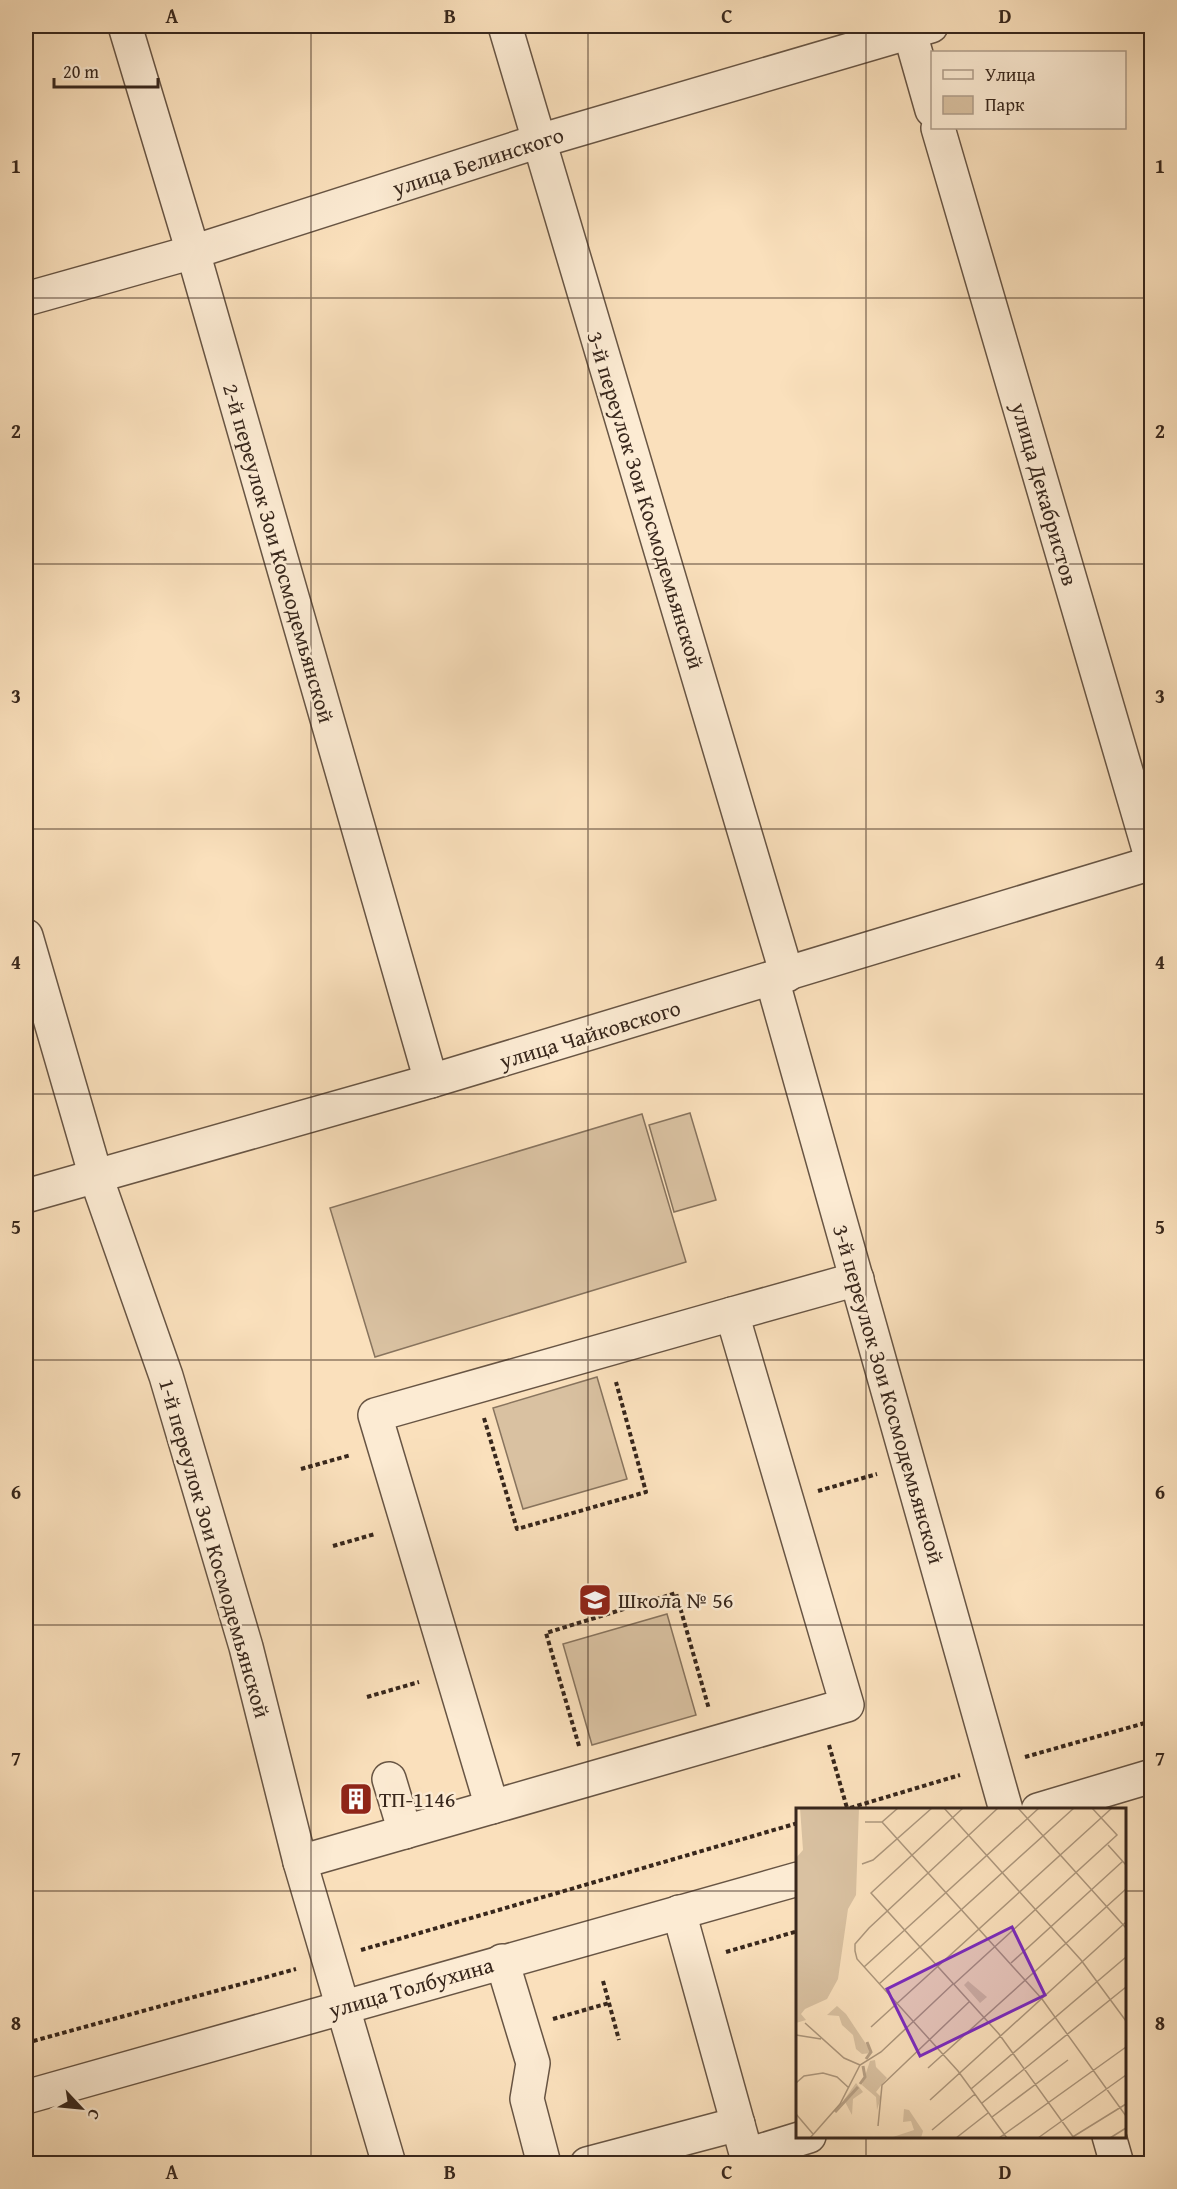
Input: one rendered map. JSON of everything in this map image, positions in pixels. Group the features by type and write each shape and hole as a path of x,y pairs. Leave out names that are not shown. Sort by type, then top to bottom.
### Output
{"street":[{"name":"2-й переулок Зои Космодемьянской","path":"125,26 193,252 430,1081"},
{"name":"3-й переулок Зои Космодемьянской","path":"505,26 779,977 856,1280 1006,1808"},
{"name":"улица Белинского","path":"26,299 193,252 539,141 916,28"},
{"path":"916,28 931,100"},
{"name":"улица Декабристов","path":"938,129 1152,862"},
{"name":"улица Чайковского","path":"26,1196 430,1081 1152,862"},
{"name":"1-й переулок Зои Космодемьянской","path":"26,936 96,1177 169,1387 246,1647 300,1862 389,2163"},
{"path":"492,1808 375,1415 856,1280"},
{"path":"300,1862 847,1705 732,1314"},
{"path":"1041,1808 1152,1776"},
{"path":"389,1779 405,1832"},
{"name":"улица Толбухина","path":"26,2097 796,1880"},
{"path":"680,1912 748,2159 804,2138"},
{"path":"502,1961 533,2063 527,2099 544,2163"},
{"path":"586,2163 738,2124"},
{"path":"1109,2138 1117,2163"}],"path":[{"path":"475,1387 517,1529 646,1491 607,1350"},
{"path":"301,1469 384,1445"},
{"path":"786,1500 877,1473"},
{"path":"333,1546 408,1524"},
{"path":"589,1779 546,1633 676,1593 718,1742"},
{"path":"367,1697 452,1673"},
{"path":"819,1712 847,1808"},
{"path":"26,2043 329,1959 796,1824"},
{"path":"693,1961 796,1932"},
{"path":"603,1981 618,2040"},
{"path":"544,2022 609,2003"},
{"path":"26,2157 27,2163"}],"green space":[{"path":"690,1113 716,1200 674,1212 649,1125"},
{"path":"642,1114 686,1262 375,1357 330,1208"},
{"path":"597,1377 627,1479 523,1509 493,1408"},
{"path":"667,1614 696,1715 592,1745 563,1644"}],"place":[{"name":"Школа № 56","path":"595,1600"},
{"name":"ТП-1146","path":"356,1799"}]}
